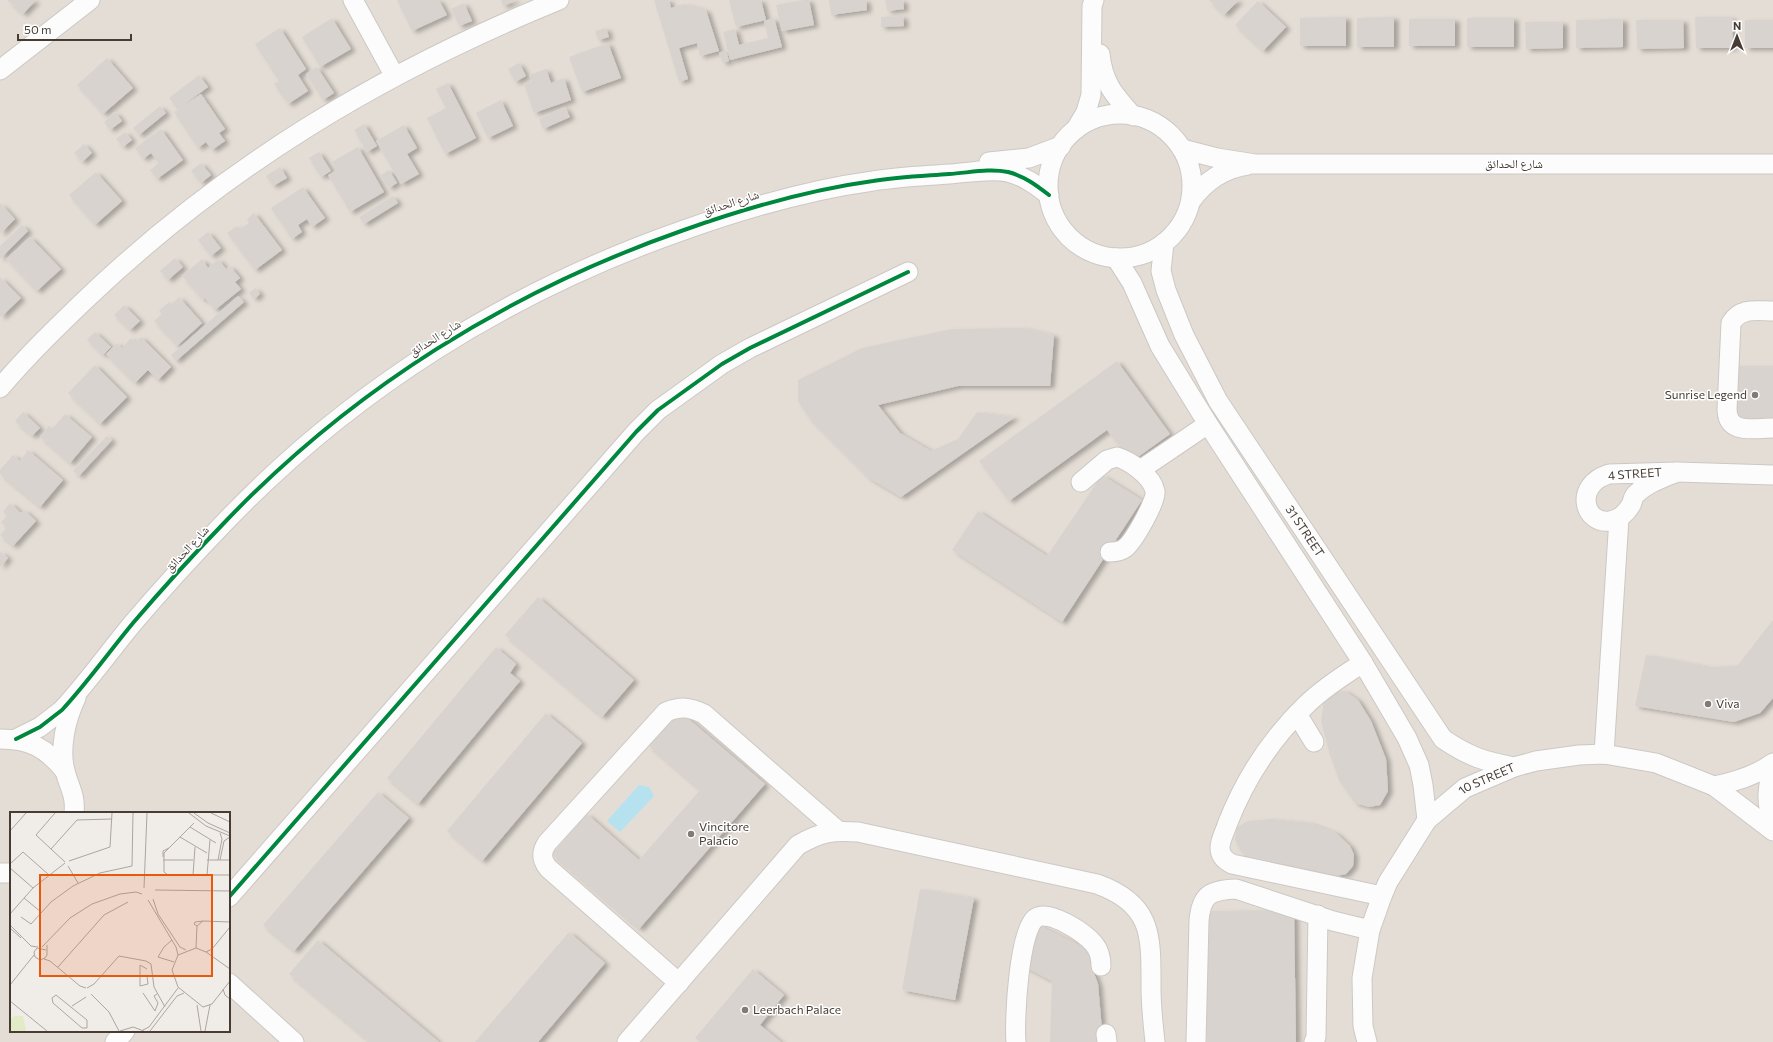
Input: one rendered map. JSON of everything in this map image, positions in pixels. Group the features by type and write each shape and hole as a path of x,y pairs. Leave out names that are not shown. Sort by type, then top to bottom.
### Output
{"street":[{"path":"0,70 30,45 90,0"},
{"path":"353,0 394,76"},
{"path":"2,381 115,272 164,229 277,146 340,106 394,76 497,25 559,0"},
{"path":"1094,0 1092,6 1091,95 1086,112 1076,129 1060,146 1050,170 1049,195 1052,210 1067,235 1089,251 1116,258 1138,256 1164,243 1180,226 1191,201 1197,193 1214,178 1233,168 1255,164"},
{"path":"1098,0 1099,51 1104,76 1111,91 1133,116"},
{"path":"1076,129 1087,122 1105,116 1133,116 1159,126 1170,134 1182,149 1192,174 1191,201"},
{"path":"906,177 916,171 926,168 1011,161 1029,158 1060,146"},
{"path":"1182,149 1217,158 1255,164"},
{"name":"شارع الحدائق","path":"1255,164 1773,164"},
{"path":"906,177 990,171 1005,172 1029,181 1049,195"},
{"name":"شارع الحدائق","path":"80,690 133,624 178,573 226,521 276,472 339,417 387,381 448,341 538,291 650,241 775,200 830,188 906,177"},
{"name":"31 STREET","path":"1164,243 1161,271 1166,290 1184,335 1206,380 1218,401 1329,570 1443,740 1460,751 1482,761 1514,767"},
{"name":"31 STREET","path":"1116,258 1134,288 1160,346 1208,424 1363,663 1407,738 1418,765 1428,820"},
{"path":"230,896 636,432 658,410 722,364 744,351 908,272"},
{"path":"1773,311 1743,312 1735,316 1731,323 1727,410 1728,418 1732,424 1738,428 1773,428"},
{"path":"1140,470 1208,424"},
{"path":"1081,482 1112,458 1121,458 1140,470 1152,483 1155,491 1155,500 1125,548 1110,552"},
{"name":"4 STREET","path":"1677,472 1648,485 1635,494 1626,512 1619,518 1610,521 1599,520 1591,514 1586,505 1585,496 1588,487 1594,481 1608,474 1677,472 1773,475"},
{"path":"1604,754 1619,518"},
{"path":"1363,663 1322,690 1296,714 1276,739 1250,776 1231,816 1221,842 1221,852 1223,857 1232,864 1382,896"},
{"path":"8,739 40,727 52,719 80,690"},
{"path":"74,812 72,790 65,771 63,758 66,730 80,690"},
{"path":"679,983 548,868 543,863 542,856 543,849 547,843 666,712 679,707 692,708 704,714 837,830"},
{"path":"1296,714 1314,742"},
{"path":"8,739 35,745 52,756 65,771"},
{"name":"10 STREET","path":"1367,1042 1363,1026 1362,978 1370,930 1382,896 1388,882 1428,820 1466,788 1514,767 1536,761 1579,755 1604,754 1656,763 1714,786 1773,831"},
{"path":"1714,786 1734,782 1754,774 1773,763"},
{"path":"1773,763 1767,790 1770,813 1773,820"},
{"path":"627,1042 798,845 817,835 837,830 858,832 1097,884 1115,890 1131,901 1142,916 1149,934 1151,1004 1155,1042"},
{"path":"1196,1042 1199,915 1200,909 1210,892 1236,889 1370,930"},
{"path":"1016,1042 1016,1003 1020,968 1026,933 1031,922 1041,915 1053,916 1086,936 1098,949 1101,966"},
{"path":"1314,1042 1316,1029 1318,915"},
{"path":"230,984 294,1042"},
{"path":"115,1042 124,1032"}],"shaded area":[{"path":"0,0 1773,0 1773,1042 0,1042"}],"water":[{"path":"639,785 649,787 654,796 620,832 607,821"}],"building":[{"path":"7,0 36,0 23,14"},
{"path":"397,0 439,0 447,15 412,31"},
{"path":"501,0 517,0 503,6"},
{"path":"654,0 669,0 671,8 683,4 706,10 719,51 700,56 697,43 679,48 688,79 679,82"},
{"path":"729,0 761,0 766,20 736,27"},
{"path":"809,0 814,25 782,31 776,5"},
{"path":"829,0 866,0 867,10 831,15"},
{"path":"885,0 903,0 904,9 887,11"},
{"path":"1209,0 1239,0 1224,15"},
{"path":"1258,1 1286,27 1263,51 1235,25"},
{"path":"464,3 472,21 459,26 451,9"},
{"path":"903,16 904,26 881,27 881,17"},
{"path":"1346,17 1346,46 1300,46 1300,18"},
{"path":"1394,17 1394,47 1357,47 1357,18"},
{"path":"1695,17 1732,17 1733,48 1696,48"},
{"path":"332,18 351,49 320,67 302,37"},
{"path":"774,18 782,47 730,60 723,32 735,29 739,45 768,38 764,21"},
{"path":"1467,18 1514,18 1514,47 1467,47"},
{"path":"1409,19 1455,19 1455,46 1409,46"},
{"path":"1623,19 1623,47 1576,48 1576,20"},
{"path":"1636,20 1683,20 1684,48 1637,49"},
{"path":"1745,20 1773,20 1773,48 1745,48"},
{"path":"1525,22 1563,22 1563,48 1526,49"},
{"path":"280,28 306,69 298,75 308,91 288,104 274,84 279,81 255,44"},
{"path":"606,28 609,37 598,40 595,31"},
{"path":"608,43 621,78 582,92 569,57"},
{"path":"726,50 729,61 723,63 719,53"},
{"path":"107,58 133,88 103,114 77,85"},
{"path":"519,63 526,76 515,82 508,69"},
{"path":"317,67 334,93 323,100 306,74"},
{"path":"546,69 551,83 564,78 571,100 534,113 524,84 532,81 529,75"},
{"path":"199,75 208,87 185,104 201,94 225,129 219,133 225,141 212,150 206,142 198,148 174,112 178,110 169,98"},
{"path":"448,83 476,138 445,154 427,118 446,108 436,89"},
{"path":"501,100 513,126 488,138 476,113"},
{"path":"160,106 166,113 139,135 133,128"},
{"path":"565,107 570,117 543,129 539,119"},
{"path":"115,112 122,121 110,130 104,122"},
{"path":"364,124 377,146 367,152 354,130"},
{"path":"404,125 417,148 407,154 419,174 401,184 376,141"},
{"path":"161,129 183,160 157,179 150,170 159,163 151,153 143,159 135,148"},
{"path":"125,132 132,140 123,147 116,139"},
{"path":"84,144 92,153 82,162 74,153"},
{"path":"358,147 384,192 350,212 328,175 337,170 332,162"},
{"path":"319,152 331,171 321,177 309,158"},
{"path":"201,163 211,175 201,183 191,171"},
{"path":"280,167 287,178 273,186 266,176"},
{"path":"389,170 397,183 389,188 381,175"},
{"path":"96,172 122,201 95,225 69,195"},
{"path":"303,187 325,218 312,227 307,219 298,225 302,232 292,239 271,208"},
{"path":"393,196 398,203 364,224 359,217"},
{"path":"0,203 15,219 0,234"},
{"path":"254,213 282,250 255,270 227,233 237,226 239,230 249,223 247,219"},
{"path":"22,225 28,231 0,259 0,246"},
{"path":"208,232 221,248 211,256 198,240"},
{"path":"30,237 61,269 37,291 6,259"},
{"path":"175,258 183,267 168,280 160,271"},
{"path":"202,259 208,268 218,259 226,269 230,266 240,278 235,282 241,289 215,310 205,298 203,300 182,276"},
{"path":"0,277 21,298 1,317 0,316"},
{"path":"255,288 260,294 254,299 249,293"},
{"path":"238,296 244,302 176,361 171,355"},
{"path":"179,297 202,323 177,346 154,321 162,314 159,311 169,302 172,304"},
{"path":"124,305 140,321 130,330 114,315"},
{"path":"1024,328 1054,335 1050,386 958,386 878,405 900,433 931,451 958,439 977,412 1015,417 901,497 869,478 810,419 798,401 798,380 862,348 952,329"},
{"path":"95,332 111,347 103,355 87,340"},
{"path":"141,337 171,367 158,380 148,370 135,383 106,354 117,343 122,348 131,338 135,342"},
{"path":"1117,361 1170,434 1131,462 1107,430 1009,501 979,461"},
{"path":"95,365 127,397 100,424 68,393"},
{"name":"Sunrise Legend","path":"1737,366 1773,366 1773,424 1737,424"},
{"path":"23,412 40,428 32,436 15,421"},
{"path":"65,414 92,437 70,463 40,437 49,426 52,429"},
{"path":"107,436 112,440 79,476 73,471"},
{"path":"28,450 63,480 40,507 0,474 0,470 13,455 20,461"},
{"path":"1102,475 1142,500 1062,622 952,550 978,511 1047,556"},
{"path":"10,503 21,513 24,510 36,521 13,546 0,535 7,528 1,522 7,516 3,512"},
{"path":"0,551 8,558 0,567"},
{"path":"538,597 634,680 602,717 505,635"},
{"path":"1773,620 1773,698 1760,713 1734,722 1635,706 1646,655 1709,667 1737,666"},
{"path":"496,647 516,664 510,673 520,681 418,804 387,778"},
{"path":"1345,691 1358,700 1371,721 1386,759 1388,791 1380,805 1369,807 1355,803 1339,780 1329,752 1321,721 1324,700 1332,692"},
{"name":"Vincitore Palacio","path":"678,710 765,784 639,929 552,854 587,814 639,860 700,790 648,745"},
{"path":"546,713 582,743 482,861 447,831"},
{"path":"378,792 409,818 294,951 263,925"},
{"path":"1272,819 1309,823 1336,833 1350,846 1354,855 1353,866 1346,874 1327,878 1256,861 1242,853 1235,840 1237,827 1248,821"},
{"path":"920,889 974,898 955,1000 902,990"},
{"path":"1294,910 1296,1042 1207,1042 1205,911"},
{"path":"1038,925 1091,951 1090,962 1098,984 1103,1042 1050,1042 1052,981 1023,966"},
{"path":"569,932 605,963 538,1042 475,1042"},
{"path":"318,940 439,1042 370,1042 289,974"},
{"name":"Leerbach Palace","path":"753,969 784,995 760,1025 781,1042 701,1042 695,1038"}],"cycle path":[{"path":"16,739 40,727 62,710 166,585 224,523 273,474 325,429 380,387 436,349 495,314 556,283 619,255 684,230 730,214 824,189 892,178 993,170 1008,172 1025,178 1049,195"},
{"path":"230,896 636,432 658,410 722,364 750,348 908,272"}],"place":[{"name":"Sunrise Legend","path":"1755,395"},
{"name":"Viva","path":"1708,704"},
{"name":"Vincitore Palacio","path":"691,834"},
{"name":"Leerbach Palace","path":"745,1010"}]}
